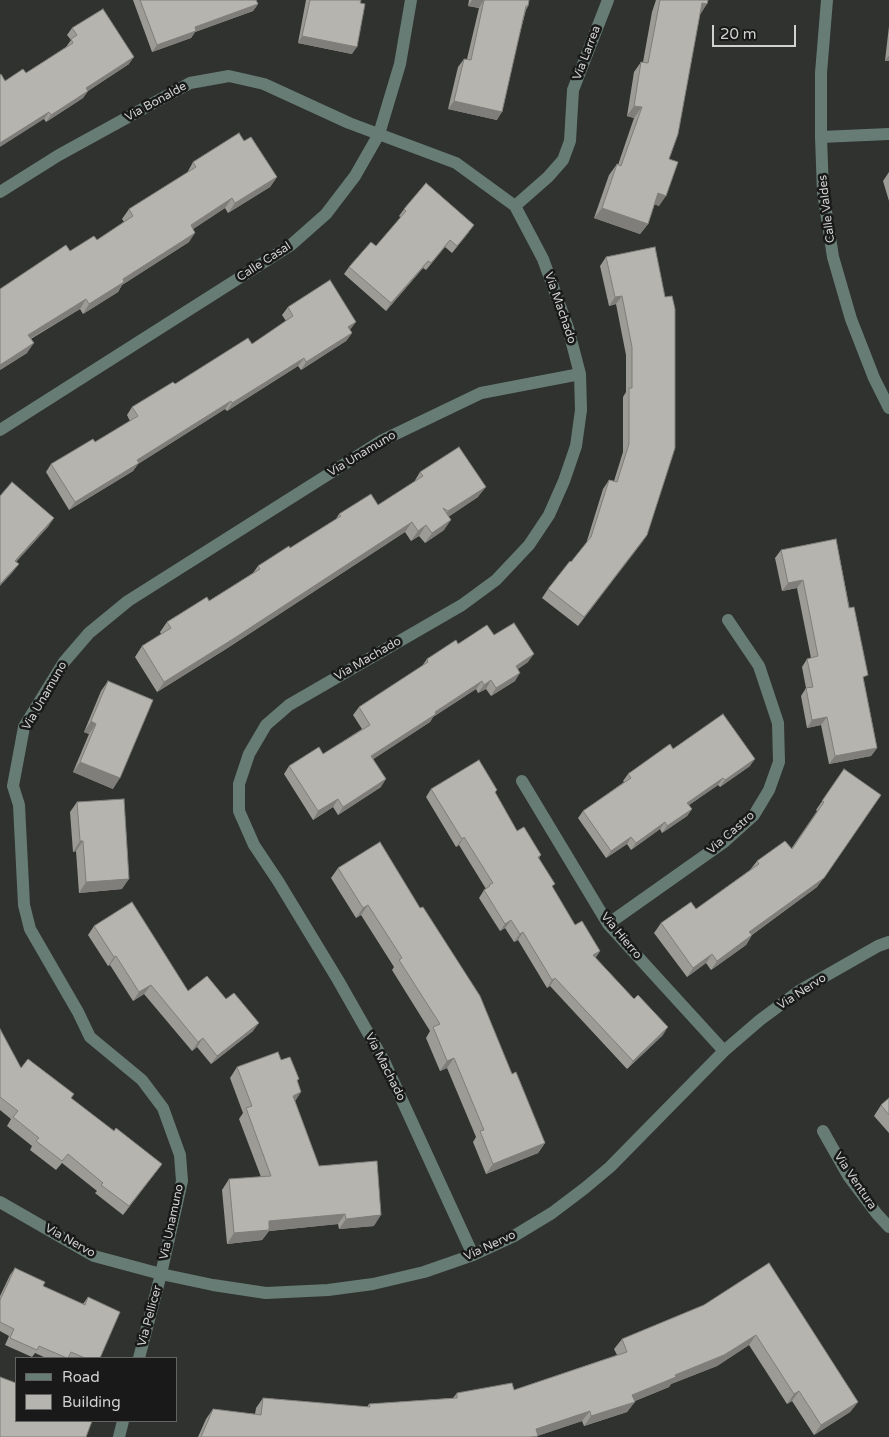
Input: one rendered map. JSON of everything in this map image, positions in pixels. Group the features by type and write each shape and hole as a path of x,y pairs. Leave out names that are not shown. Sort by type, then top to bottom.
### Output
{"street":[{"name":"Calle Casal","path":"0,430 291,245 326,214 355,176 379,134 400,64 411,0"},
{"name":"Via Larrea","path":"515,206 548,178 563,160 570,141 573,90 608,0"},
{"name":"Calle Valdes","path":"828,0 821,73 823,192 833,257 851,319 874,378 889,408"},
{"name":"Via Bonalde","path":"0,192 59,155 190,83 229,76 264,84 349,123 379,134"},
{"name":"Via Machado","path":"379,134 456,163 515,206 543,259 568,328 580,374 581,410 576,446 564,482 549,515 528,545 496,580 462,605 288,704 266,725 249,754 240,784 239,811 254,845 338,980 384,1061 473,1255"},
{"path":"821,138 889,134"},
{"name":"Via Unamuno","path":"161,1274 182,1182 180,1155 163,1108 142,1080 90,1037 78,1012 30,929 24,905 19,805 13,786 24,727 64,662 89,633 128,601 381,441 481,393 580,374"},
{"name":"Via Castro","path":"608,924 724,842 754,815 770,790 779,762 778,723 759,666 728,620"},
{"name":"Via Hierro","path":"522,781 608,924 724,1051"},
{"name":"Via Nervo","path":"2,1208 94,1256 161,1274 213,1285 266,1293 328,1290 373,1284 424,1272 473,1255 514,1236 552,1212 610,1167 724,1051 760,1020 799,991 878,946 889,942"},
{"name":"Via Ventura","path":"824,1131 849,1177 889,1228"},
{"name":"Via Pellicer","path":"139,1357 161,1274"},
{"path":"119,1437 123,1422"}],"building":[{"path":"140,0 256,0 258,4 195,27 196,31 157,45"},
{"path":"310,0 361,0 360,3 365,4 357,47 302,36"},
{"path":"484,0 529,0 528,6 526,6 502,112 454,101 464,59 471,60"},
{"path":"660,0 708,0 707,4 702,3 678,134 669,159 678,162 666,196 658,193 648,224 602,208 617,164 621,166 642,107 634,106 641,62 648,63"},
{"path":"103,9 134,57 86,88 88,91 51,115 49,112 0,143 0,75 5,81 23,69 26,73 73,43 71,39 77,35 72,28"},
{"path":"239,133 244,141 251,137 277,177 235,203 232,198 191,225 195,233 123,279 124,282 89,304 86,299 28,335 34,343 0,365 0,289 66,245 70,251 94,236 97,240 133,216 129,209 196,167 193,162"},
{"path":"426,183 474,225 457,246 450,240 431,263 428,261 391,303 349,267 371,242 376,246 406,211 404,209"},
{"path":"655,247 665,297 672,296 675,309 675,448 647,535 584,617 548,589 591,537 609,480 617,482 629,444 629,388 632,388 632,347 622,296 615,297 606,257"},
{"path":"330,280 356,322 348,327 352,333 306,362 304,358 232,403 231,401 137,460 139,463 75,502 51,464 93,439 95,442 138,416 132,407 173,382 175,384 248,338 252,344 293,316 288,307"},
{"path":"459,447 486,487 448,511 443,508 451,520 432,533 426,525 418,531 412,522 164,682 142,646 171,628 167,622 207,597 209,601 260,569 258,566 341,516 339,514 371,494 378,505 423,476 420,472"},
{"path":"12,482 54,518 15,561 19,564 0,584 0,496"},
{"path":"836,539 849,608 854,607 868,675 863,677 877,748 835,756 827,717 812,720 806,688 813,687 807,659 818,656 803,580 788,583 781,550"},
{"path":"514,623 534,654 516,666 520,673 496,688 491,680 484,685 482,681 435,712 436,714 371,756 386,779 343,807 338,799 318,811 289,766 319,747 323,754 370,725 359,707 428,662 427,659 456,640 458,644 487,625 494,635"},
{"path":"108,681 153,700 120,778 80,762 96,724 91,721"},
{"path":"723,714 755,759 687,803 692,809 667,826 665,822 636,843 631,837 611,851 583,811 631,778 628,774 670,744 673,749"},
{"path":"479,760 497,790 495,792 517,831 524,827 541,855 538,857 555,884 552,886 575,925 582,921 600,951 593,955 634,999 638,995 668,1027 633,1061 555,978 552,980 523,932 520,934 511,920 505,924 484,890 493,883 464,837 462,839 431,789"},
{"path":"844,769 881,795 824,878 749,932 752,935 717,961 712,954 693,968 661,923 691,902 696,909 759,864 757,861 785,841 792,849"},
{"path":"124,799 129,879 86,882 83,841 80,841 77,802"},
{"path":"380,842 420,908 423,907 480,996 512,1074 516,1072 545,1143 493,1164 480,1131 484,1130 454,1058 447,1061 433,1027 440,1024 399,960 402,958 368,905 363,908 338,868"},
{"path":"132,902 188,991 207,976 226,999 234,993 259,1023 217,1056 203,1038 198,1042 151,985 139,992 94,926"},
{"path":"0,1029 21,1068 28,1059 74,1094 71,1098 114,1131 116,1128 162,1164 129,1206 101,1185 103,1183 68,1154 62,1161 36,1141 39,1138 13,1117 18,1111 0,1097"},
{"path":"278,1052 281,1060 290,1057 299,1079 297,1080 301,1092 293,1096 319,1166 377,1161 381,1215 346,1219 345,1214 269,1221 269,1230 234,1233 229,1179 271,1176 246,1108 252,1106 237,1067"},
{"path":"889,1098 889,1115 881,1105"},
{"path":"769,1263 858,1402 821,1425 799,1391 794,1394 756,1335 724,1355 632,1395 635,1402 591,1416 590,1411 536,1429 538,1436 201,1437 213,1409 261,1415 263,1398 370,1407 369,1404 457,1398 457,1393 512,1383 514,1390 627,1352 622,1339 704,1305"},
{"path":"15,1268 45,1282 43,1286 85,1305 88,1297 120,1312 100,1357 83,1357 71,1352 68,1357 65,1357 39,1346 37,1350 10,1338 14,1329 0,1322 0,1300"},
{"path":"0,1377 15,1383 15,1422 92,1422 86,1437 0,1437"}]}
